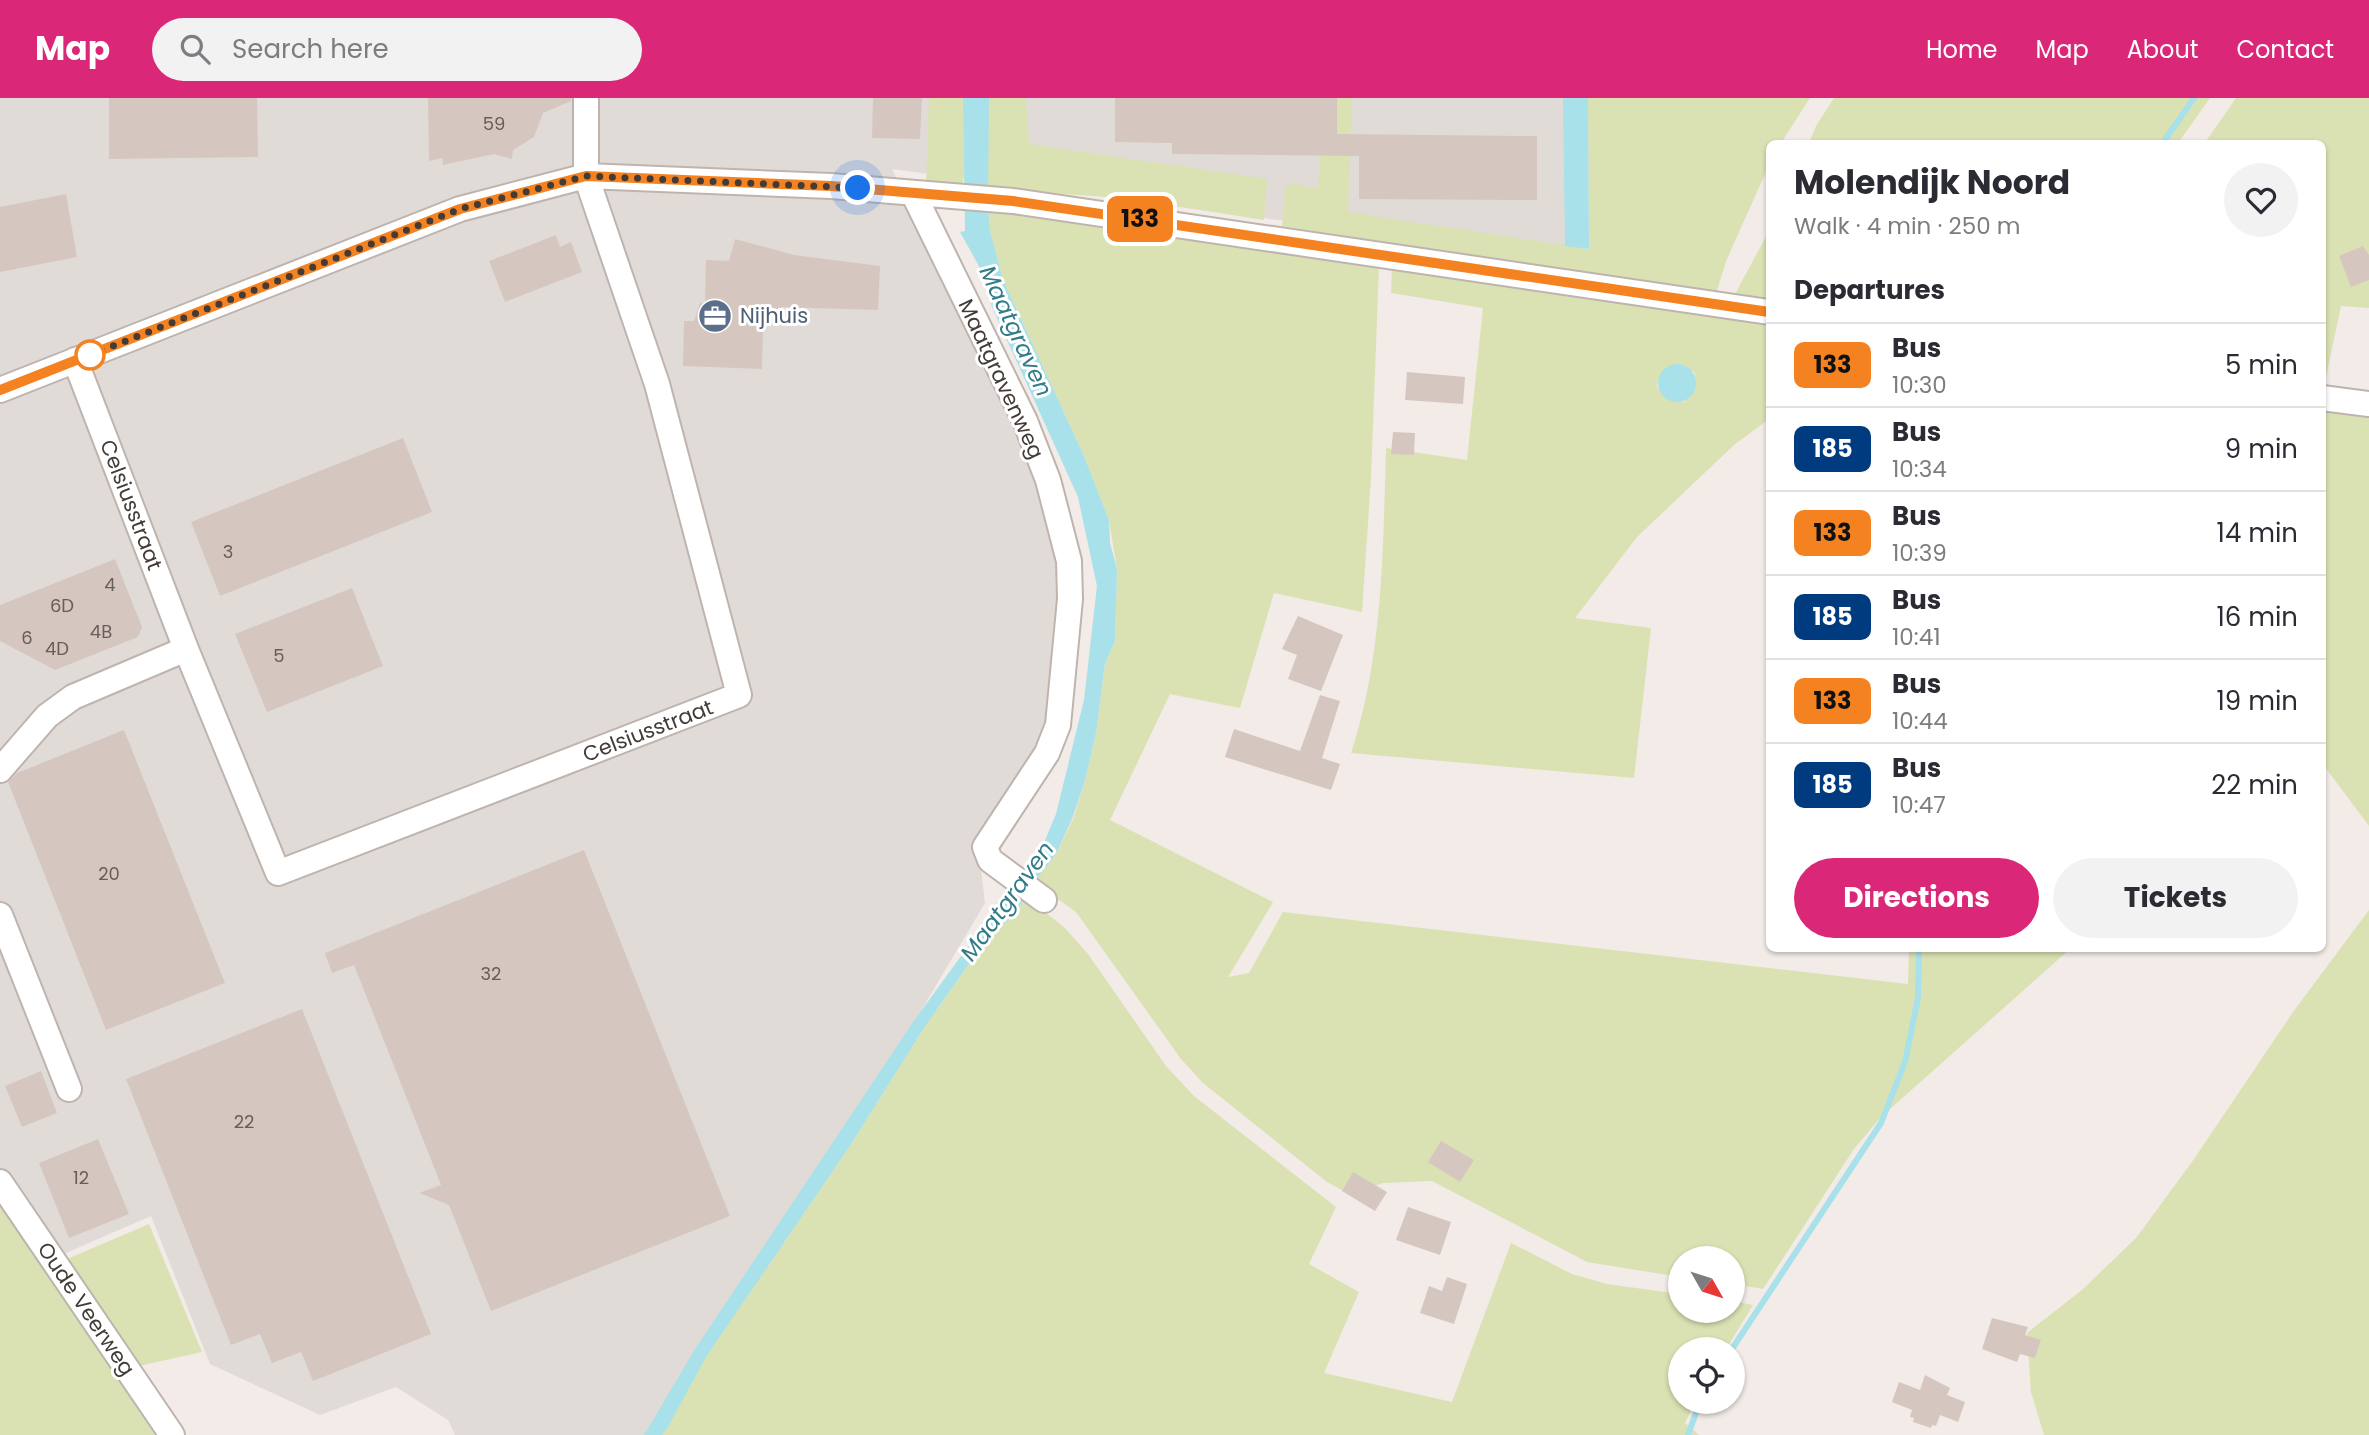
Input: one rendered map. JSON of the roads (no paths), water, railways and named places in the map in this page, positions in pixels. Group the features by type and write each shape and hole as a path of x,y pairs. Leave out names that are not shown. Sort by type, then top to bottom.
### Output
{"street":[{"path":"586,98 586,176"},
{"path":"0,390 460,209 586,176 995,199 1766,312"},
{"name":"Celsiusstraat","path":"75,360 186,649 278,873 739,695 657,384 586,176"},
{"name":"Maatgravenweg","path":"913,193 1025,421 1048,480 1069,561 1070,599 1059,725 1047,753 985,847 990,860 1038,896"},
{"path":"2326,399 2369,404"},
{"path":"0,770 47,716 73,697 186,649"},
{"path":"0,915 69,1089"},
{"name":"Oude Veerweg","path":"0,1182 172,1435"}],"water":[{"name":"Maatgraven","path":"963,98 989,98 988,207 990,230 1003,280 1084,456 1109,520 1110,543 1117,569 1115,641 1105,664 1096,733 1085,781 1056,854 1024,896 1018,912 994,932 978,951 924,1028 850,1146 706,1357 668,1427 662,1435 644,1435 695,1349 913,1022 983,926 999,899 1043,845 1056,814 1084,700 1097,586 1078,497 992,307 985,277 960,232 965,231"},
{"path":"1563,98 1588,98 1589,249 1565,246"},
{"path":"1677,364 1690,370 1696,383 1690,396 1677,402 1664,396 1658,383 1664,370"}],"waterway":[{"path":"2165,140 2194,98"},
{"path":"1740,1337 1881,1123 1905,1062 1918,998 1919,952"},
{"path":"1688,1435 1696,1414"}],"place":[{"name":"Nijhuis","path":"715,316"}]}
